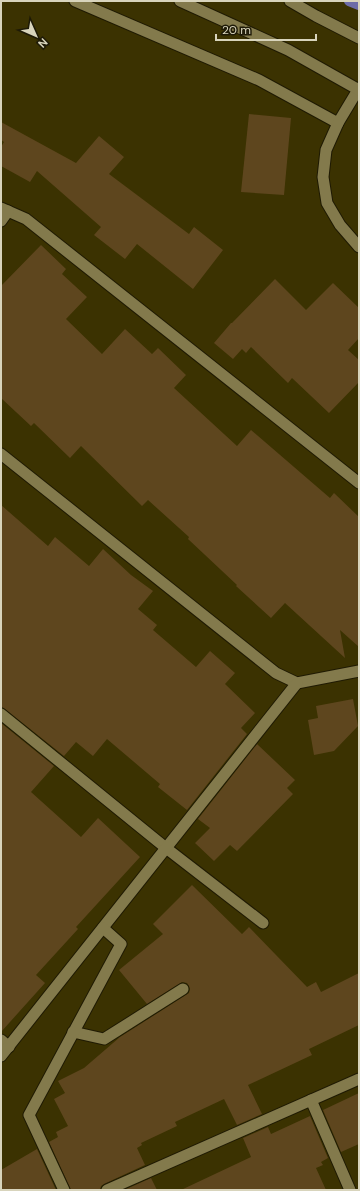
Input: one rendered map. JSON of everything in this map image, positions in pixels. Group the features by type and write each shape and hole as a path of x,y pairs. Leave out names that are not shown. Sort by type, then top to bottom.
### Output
{"street":[{"path":"75,1 259,80 338,123"},
{"path":"180,1 288,50 359,89 338,123 326,150 323,177 327,203 340,225 359,247"},
{"path":"290,1 359,38"},
{"path":"1,221 5,209 26,219 359,483"},
{"path":"1,454 276,673 297,683 359,671"},
{"path":"1,1056 5,1043 103,928 297,683"},
{"path":"1,714 166,848 263,923"},
{"path":"64,1190 29,1115 121,944 103,928"},
{"path":"73,1032 104,1040 183,989"},
{"path":"107,1190 359,1079"},
{"path":"311,1100 350,1190"}],"building":[{"path":"249,114 291,118 284,195 241,192"},
{"path":"1,122 76,163 99,136 124,157 109,174 189,234 194,227 223,250 193,289 137,244 125,259 94,235 101,227 37,171 30,182 1,166 1,147 4,142 1,140"},
{"path":"41,245 66,269 62,274 87,297 66,319 102,354 125,329 152,354 158,348 186,375 174,388 237,446 251,430 330,498 334,493 359,517 359,647 340,630 345,658 285,603 271,618 188,539 189,537 148,500 142,506 81,446 70,458 34,423 31,426 1,398 1,286"},
{"path":"275,279 306,310 333,283 359,308 359,338 348,350 359,360 359,382 329,413 292,378 288,383 251,347 246,353 242,349 233,359 214,343 231,323"},
{"path":"1,505 48,546 55,537 89,566 103,549 131,575 153,591 138,609 157,625 153,630 196,667 210,651 235,673 225,684 255,713 241,728 247,734 187,810 158,787 160,784 107,739 93,756 76,742 64,756 1,707"},
{"path":"353,699 358,726 334,751 314,755 308,720 318,718 316,706"},
{"path":"1,723 54,766 31,792 81,837 98,818 140,857 76,927 78,929 36,975 45,983 1,1032"},
{"path":"257,744 295,780 287,788 293,794 237,851 230,845 214,861 195,843 210,828 198,819"},
{"path":"192,885 242,934 249,927 307,987 316,982 321,992 359,973 359,1025 309,1049 312,1055 248,1085 262,1114 237,1125 224,1099 175,1122 177,1126 141,1143 142,1145 137,1148 145,1165 104,1184 101,1186 100,1190 71,1190 49,1142 58,1137 56,1132 68,1126 54,1099 65,1093 58,1081 84,1068 120,1037 189,993 189,986 187,983 182,982 147,1004 119,970 163,934 153,924"},
{"path":"359,1093 359,1144 341,1152 323,1110"},
{"path":"310,1116 328,1158 321,1162 323,1165 316,1168 326,1190 181,1190 251,1157 243,1138 268,1127 271,1134"},
{"path":"37,1149 56,1190 1,1190 1,1170"},
{"path":"151,1178 157,1190 124,1190"}],"waterway":[{"path":"349,1 359,5"}]}
